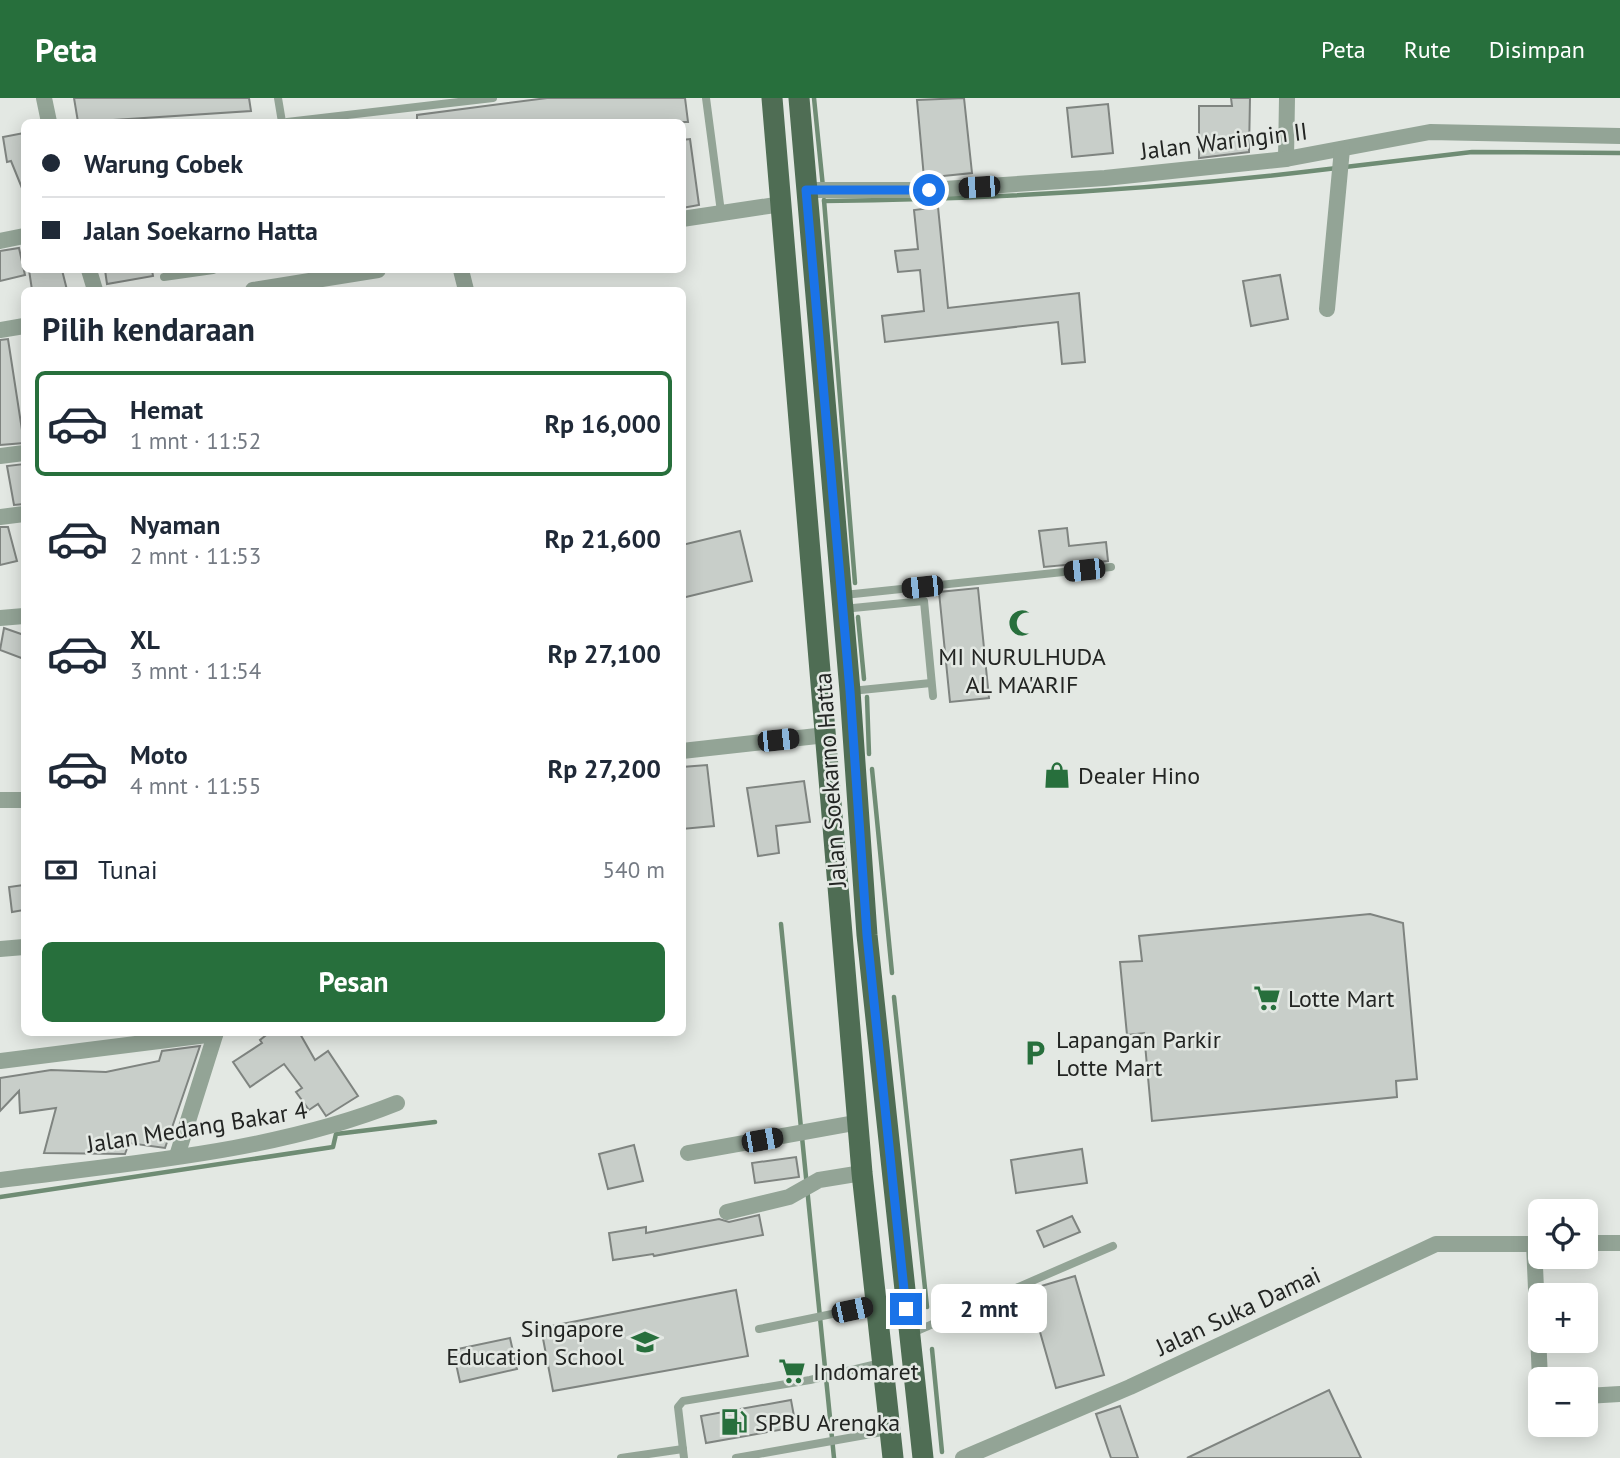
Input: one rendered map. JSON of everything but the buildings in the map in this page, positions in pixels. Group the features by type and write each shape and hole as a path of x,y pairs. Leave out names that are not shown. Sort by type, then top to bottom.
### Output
{"main road":[{"name":"Jalan Soekarno Hatta","path":"772,98 842,938 860,1122 862,1173 893,1458"},
{"name":"Jalan Soekarno Hatta","path":"799,98 850,691 867,935 923,1458"},
{"path":"842,938 867,935"}],"street":[{"path":"44,98 48,119"},
{"path":"1286,159 1287,98"},
{"name":"Jalan Waringin II","path":"809,190 943,189 1105,178 1286,159 1340,162 1430,132 1620,136"},
{"path":"1327,309 1340,162"},
{"path":"686,218 782,204"},
{"path":"0,241 21,237"},
{"path":"271,287 354,273"},
{"path":"0,330 21,326"},
{"path":"0,456 21,453"},
{"path":"0,517 21,514"},
{"path":"0,618 21,616"},
{"path":"686,751 826,735"},
{"path":"0,800 21,800"},
{"path":"0,949 21,947"},
{"path":"0,1061 192,1036"},
{"path":"177,1156 214,1036"},
{"name":"Jalan Medang Bakar 4","path":"0,1180 177,1156 318,1131 346,1124 397,1103"},
{"path":"688,1153 860,1122"},
{"path":"727,1212 789,1197 819,1180 862,1173"},
{"path":"1598,1243 1620,1243"},
{"name":"Jalan Suka Damai","path":"967,1457 1130,1387 1436,1244 1528,1244"},
{"path":"1538,1269 1540,1367"},
{"path":"1598,1395 1620,1394"}],"lane":[{"path":"278,98 282,119"},
{"path":"355,118 493,98"},
{"path":"706,98 721,212"},
{"path":"164,277 192,273"},
{"path":"842,602 1111,567"},
{"path":"842,602 924,601 933,696"},
{"path":"850,691 931,683"},
{"path":"909,1334 1113,1246"},
{"path":"759,1329 876,1305"},
{"path":"621,1458 684,1454 678,1407 687,1399 810,1380 881,1363"},
{"path":"736,1458 888,1431"}],"waterway":[{"path":"814,98 823,187"},
{"path":"1345,167 1472,152 1620,153"},
{"path":"824,201 1081,192 1337,168"},
{"path":"824,200 855,583"},
{"path":"858,617 864,679"},
{"path":"867,697 869,754"},
{"path":"872,769 892,973"},
{"path":"781,924 801,1128"},
{"path":"894,997 927,1307"},
{"path":"0,1197 333,1147 336,1134 435,1122"},
{"path":"802,1137 834,1458"},
{"path":"932,1349 942,1452"}],"place":[{"name":"MI NURULHUDA AL MA'ARIF","path":"1022,623"},
{"name":"Dealer Hino","path":"1057,775"},
{"name":"Lotte Mart","path":"1267,998"},
{"name":"Lapangan Parkir Lotte Mart","path":"1035,1053"},
{"name":"Singapore Education School","path":"645,1342"},
{"name":"Indomaret","path":"792,1371"},
{"name":"SPBU Arengka","path":"734,1422"}],"route":[{"path":"906,1309 867,935 864,858 806,190 929,190"}]}
